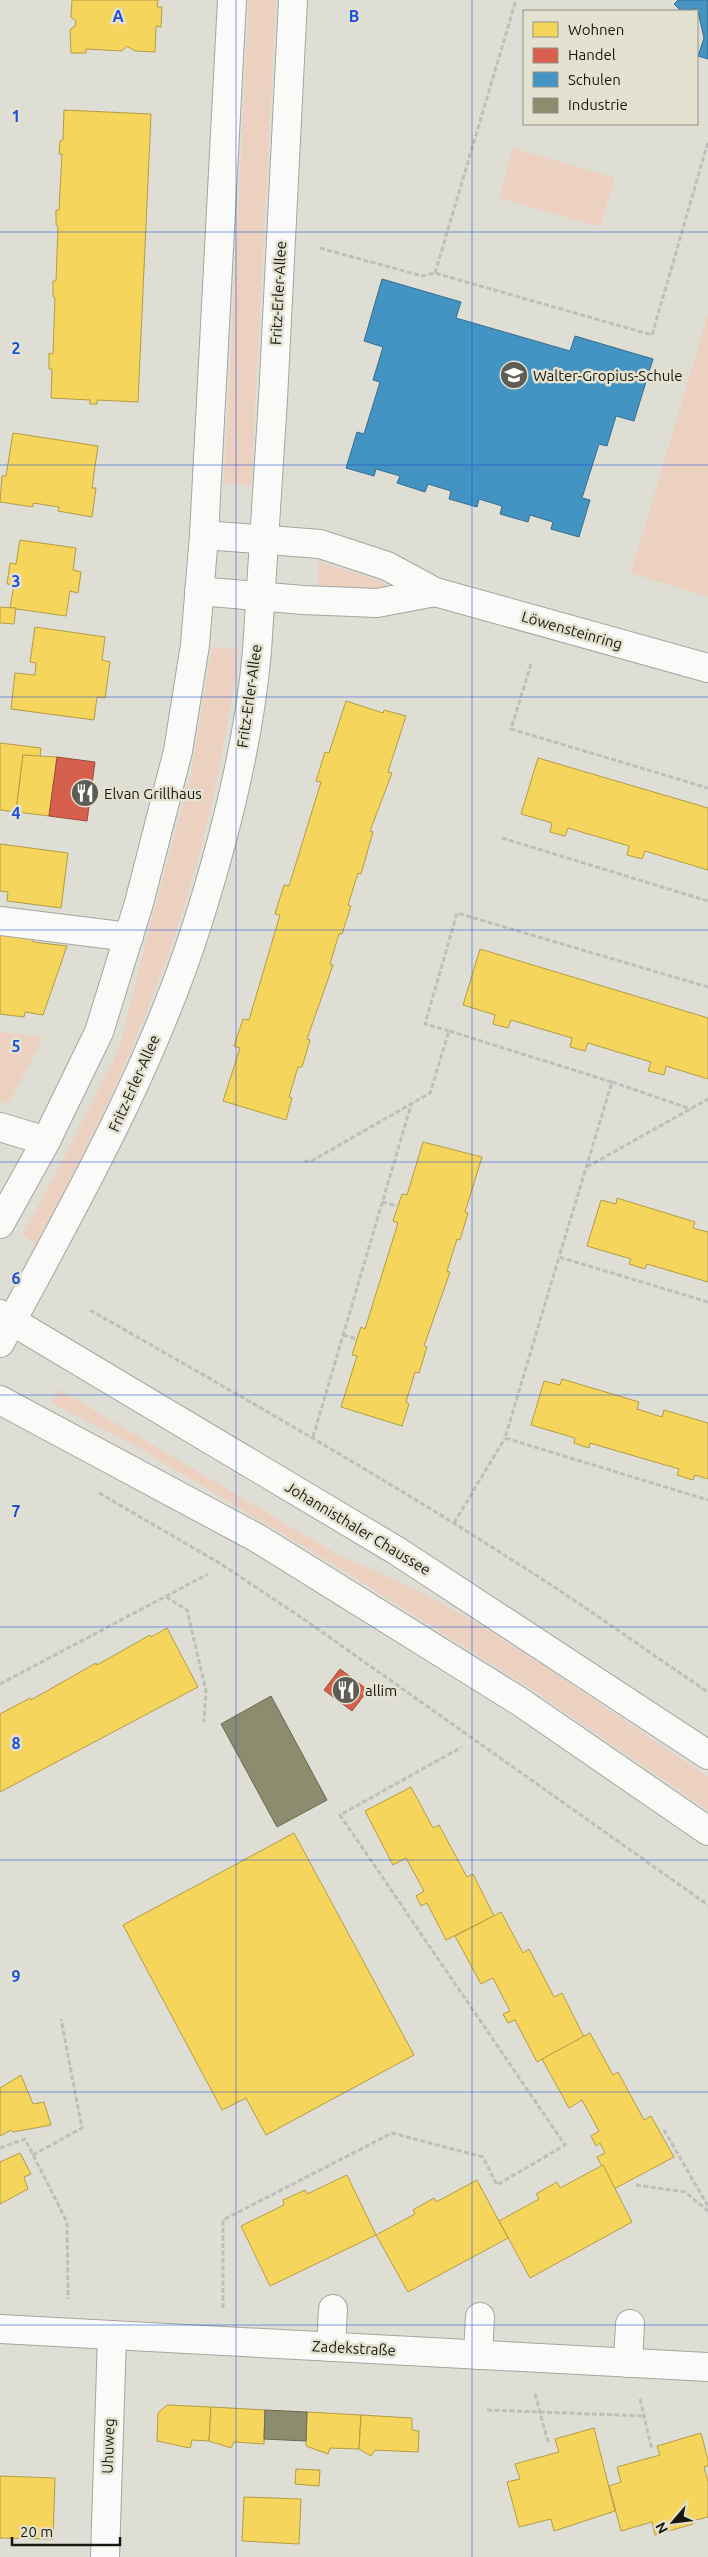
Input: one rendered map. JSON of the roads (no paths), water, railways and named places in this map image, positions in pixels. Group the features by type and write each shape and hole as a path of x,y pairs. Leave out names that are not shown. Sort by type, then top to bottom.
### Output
{"street":[{"path":"0,1224 46,1141 98,1032 129,937 162,819 178,750 194,645 204,534 232,0"},
{"name":"Fritz-Erler-Allee","path":"4,1326 132,1094 172,997 198,924 230,804 243,746 257,650 293,0"},
{"name":"Löwensteinring","path":"204,534 320,544 387,566 435,592 708,668"},
{"name":"Löwensteinring","path":"199,591 260,597 377,603 435,592"},
{"path":"0,921 129,937"},
{"path":"0,1127 46,1141"},
{"name":"Johannisthaler Chaussee","path":"4,1326 397,1551 708,1756"},
{"path":"0,1400 257,1538 519,1701 708,1831"},
{"path":"331,2347 333,2310"},
{"path":"478,2355 480,2317"},
{"path":"628,2363 630,2324"},
{"name":"Zadekstraße","path":"0,2329 708,2367"},
{"name":"Uhuweg","path":"104,2557 112,2335"}],"place":[{"name":"Walter-Gropius-Schule","path":"514,375"},
{"name":"Elvan Grillhaus","path":"85,793"},
{"name":"allim","path":"346,1690"}]}
